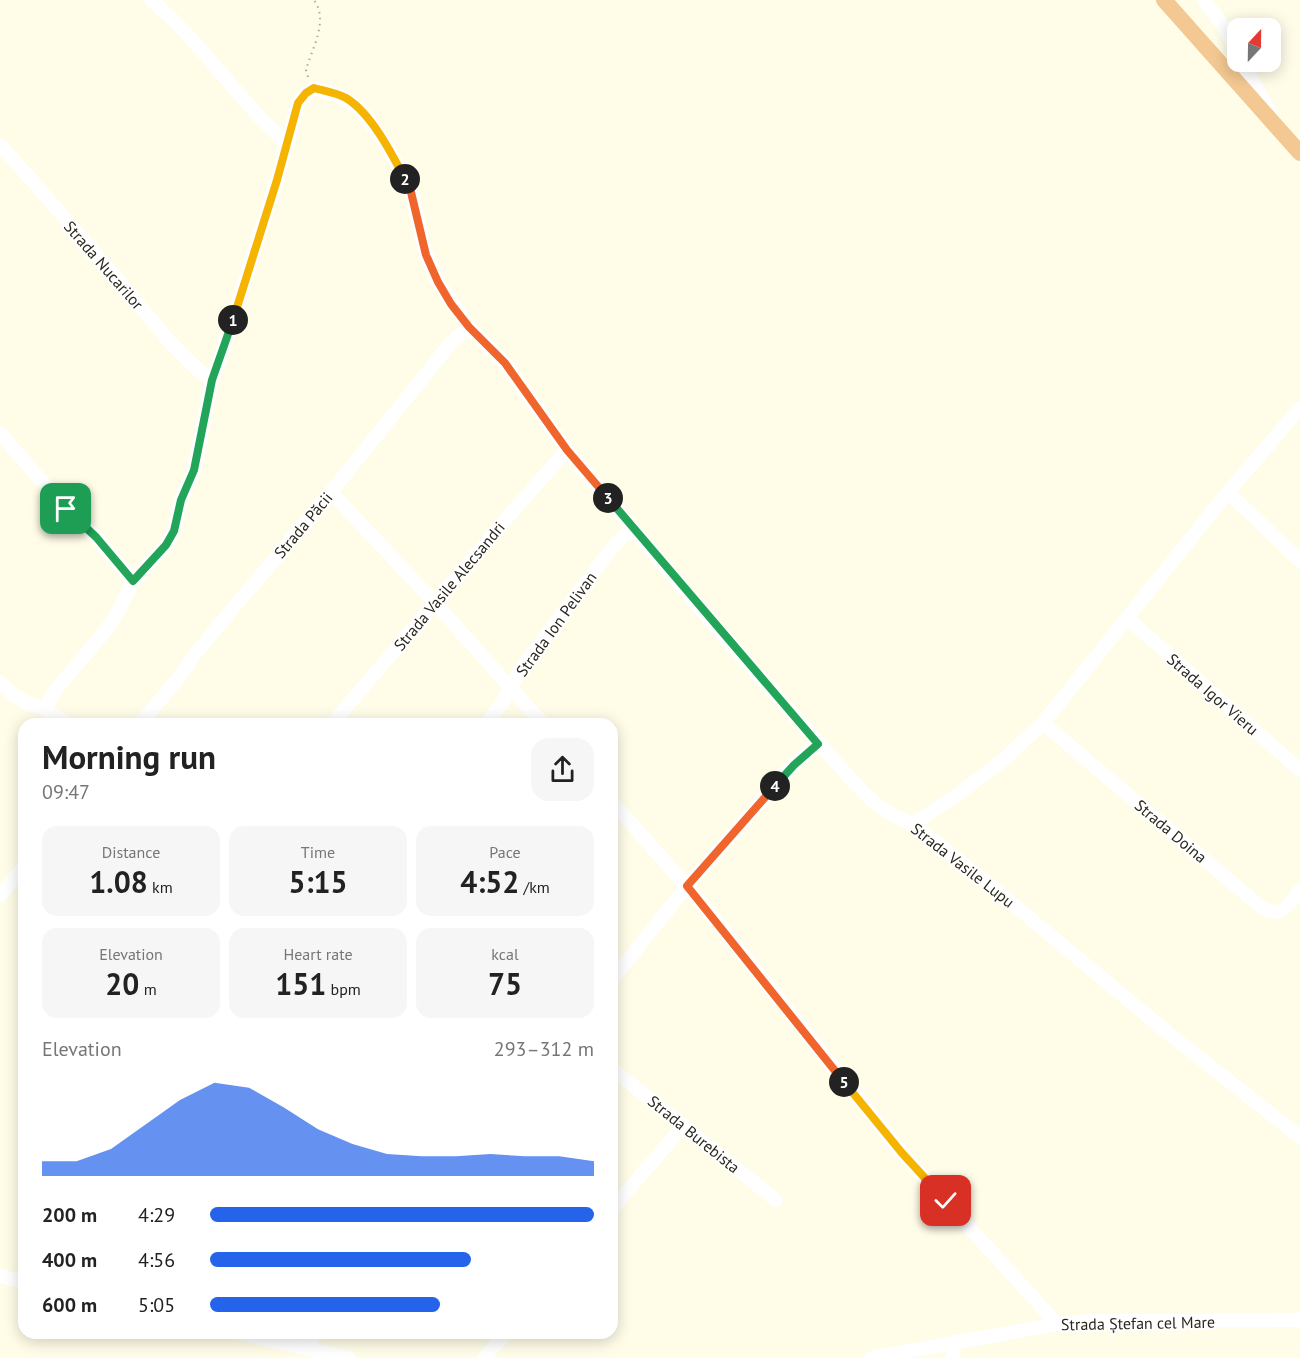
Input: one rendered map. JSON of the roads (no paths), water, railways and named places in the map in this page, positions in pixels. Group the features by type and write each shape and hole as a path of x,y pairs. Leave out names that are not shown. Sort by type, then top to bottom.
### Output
{"main road":[{"path":"1164,0 1300,153"}],"street":[{"path":"45,709 54,692 106,630 118,612 133,581 166,545 174,531 181,500 194,470 212,380 277,180 286,142 255,113 182,27 151,0"},
{"path":"1204,0 1227,32"},
{"path":"1247,72 1279,130"},
{"name":"Strada Vasile Lupu","path":"286,142 298,103 306,93 314,88 336,94 359,108 393,157 410,188 426,255 451,304 469,327 505,363 567,450 818,744 876,804 894,816 914,824 1168,1033 1300,1137"},
{"name":"Strada Nucarilor","path":"0,146 29,176 177,348 198,371 212,380"},
{"name":"Strada Păcii","path":"145,718 181,675 194,655 331,492 450,344 469,327"},
{"path":"914,824 1002,761 1043,723 1228,492 1300,408"},
{"path":"0,433 66,509 96,537 133,581"},
{"name":"Strada Vasile Alecsandri","path":"337,718 567,450"},
{"path":"331,492 435,603 538,718"},
{"path":"1228,492 1300,561"},
{"name":"Strada Ion Pelivan","path":"490,718 511,688 520,670 602,561 617,542 633,529"},
{"name":"Strada Igor Vieru","path":"1127,618 1300,770"},
{"path":"0,682 12,694 45,709 58,718"},
{"name":"Strada Doina","path":"1043,723 1262,908 1272,913 1281,912 1300,890"},
{"path":"618,972 687,886 794,765 818,744"},
{"path":"618,809 687,886 902,1153 1057,1324"},
{"path":"0,896 18,874"},
{"name":"Strada Burebista","path":"618,1074 776,1200"},
{"path":"618,1202 684,1125"},
{"path":"0,1276 18,1280"},
{"name":"Strada Ștefan cel Mare","path":"871,1358 1057,1324 1300,1320"},
{"path":"265,1339 349,1358"},
{"path":"305,1348 312,1339"},
{"path":"484,1358 501,1339"},
{"path":"952,1358 956,1342"}]}
